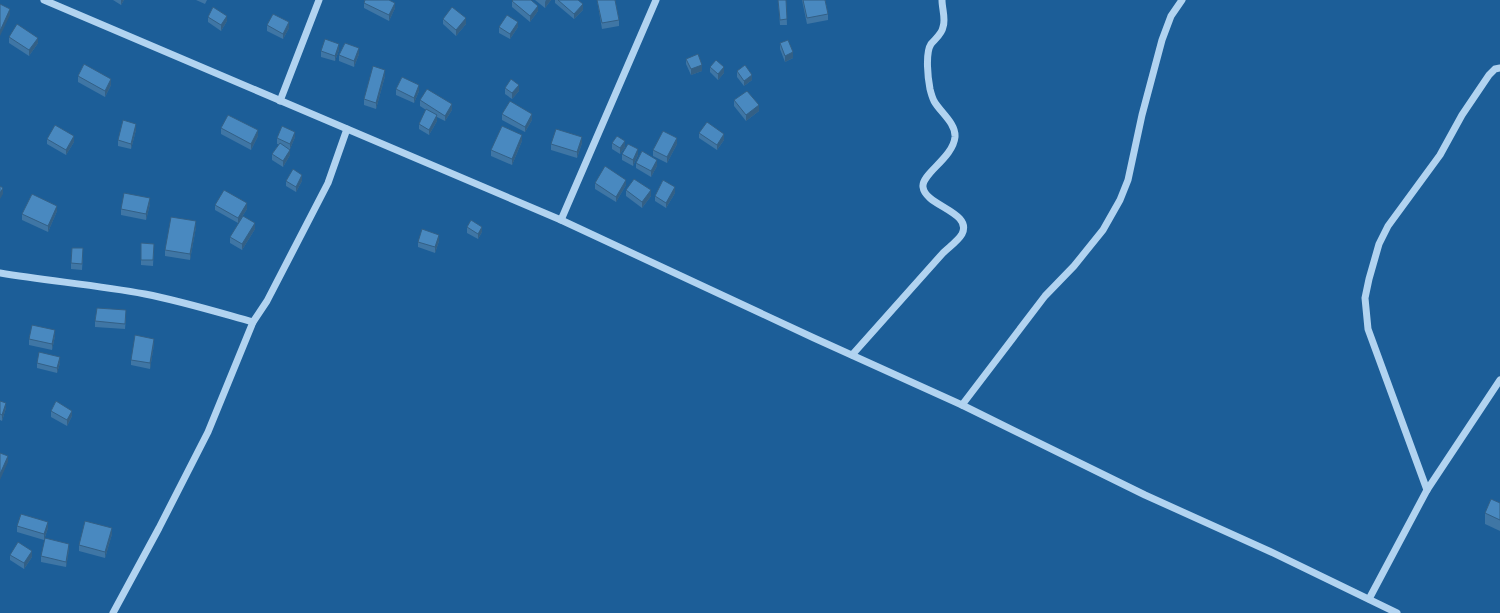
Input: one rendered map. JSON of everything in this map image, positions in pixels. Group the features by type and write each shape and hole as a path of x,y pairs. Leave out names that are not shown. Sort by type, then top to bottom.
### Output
{"street":[{"path":"44,0 561,220 852,355 962,404 1145,495 1269,551 1398,613"},
{"path":"280,101 319,0"},
{"path":"561,220 656,0"},
{"path":"852,355 943,253 958,239 962,234 964,227 962,221 924,193 922,186 924,179 949,153 955,136 952,125 933,99 930,87 928,52 930,46 943,30 945,22 942,0"},
{"path":"962,404 1045,296 1074,266 1103,230 1120,200 1128,180 1142,115 1162,40 1171,16 1182,0"},
{"path":"1427,490 1368,329 1365,298 1379,244 1388,226 1440,155 1462,115 1489,75 1495,69 1500,68"},
{"path":"113,613 208,432 253,322 267,301 328,183 347,129"},
{"path":"0,273 78,283 145,294 204,308 253,322"},
{"path":"1369,599 1427,490 1500,380"}],"building":[{"path":"365,0 389,0 395,3 389,15 364,3"},
{"path":"531,0 538,6 530,16 512,1"},
{"path":"558,0 578,0 583,4 574,14"},
{"path":"597,0 615,0 619,20 602,23"},
{"path":"778,0 786,0 787,19 780,20"},
{"path":"803,0 825,0 828,14 807,18"},
{"path":"0,4 10,9 0,31"},
{"path":"213,7 227,16 221,25 208,17"},
{"path":"452,7 466,18 456,30 443,19"},
{"path":"273,14 289,22 283,34 267,25"},
{"path":"507,15 518,22 510,34 499,27"},
{"path":"17,24 38,38 29,50 9,37"},
{"path":"325,39 339,44 335,56 321,51"},
{"path":"788,40 793,52 785,56 780,43"},
{"path":"345,43 359,48 354,61 339,55"},
{"path":"698,54 702,65 691,69 686,59"},
{"path":"716,60 724,67 718,74 710,67"},
{"path":"84,64 111,79 105,91 78,76"},
{"path":"745,65 752,75 744,81 737,71"},
{"path":"373,66 385,70 376,103 364,99"},
{"path":"402,77 419,85 414,98 396,89"},
{"path":"511,79 519,85 512,93 505,88"},
{"path":"427,89 452,104 445,116 420,100"},
{"path":"747,91 759,105 746,115 734,100"},
{"path":"510,101 532,114 525,127 502,114"},
{"path":"426,109 437,115 429,130 419,124"},
{"path":"228,115 258,130 251,144 221,128"},
{"path":"123,120 136,124 131,144 118,140"},
{"path":"707,122 724,134 717,145 699,133"},
{"path":"55,125 74,136 66,150 47,139"},
{"path":"282,126 295,132 290,144 277,138"},
{"path":"502,126 522,135 512,159 491,150"},
{"path":"556,129 582,137 577,152 551,144"},
{"path":"663,131 677,138 667,157 653,150"},
{"path":"617,136 625,141 620,148 612,143"},
{"path":"280,143 290,150 283,161 272,154"},
{"path":"628,144 638,149 633,160 622,154"},
{"path":"642,151 657,160 651,171 636,163"},
{"path":"605,166 626,180 616,197 595,183"},
{"path":"293,169 302,175 296,187 286,181"},
{"path":"634,179 651,190 642,202 626,190"},
{"path":"663,180 675,187 666,203 655,196"},
{"path":"0,186 3,188 0,193"},
{"path":"224,190 247,203 238,218 215,205"},
{"path":"124,193 150,198 146,214 121,209"},
{"path":"32,194 57,206 48,226 22,214"},
{"path":"243,216 255,223 242,244 230,237"},
{"path":"171,217 196,221 190,254 165,250"},
{"path":"471,220 482,227 478,234 467,227"},
{"path":"422,229 439,235 435,247 418,242"},
{"path":"141,243 154,244 153,260 141,260"},
{"path":"72,248 83,248 82,264 71,263"},
{"path":"97,308 126,310 125,324 95,321"},
{"path":"32,325 55,330 52,344 29,339"},
{"path":"135,335 154,339 150,363 131,360"},
{"path":"39,352 60,357 57,368 37,363"},
{"path":"0,401 6,403 2,415 0,414"},
{"path":"56,401 72,411 67,420 51,411"},
{"path":"0,453 8,456 0,474"},
{"path":"1491,499 1500,503 1500,520 1485,513"},
{"path":"21,514 48,522 44,534 17,526"},
{"path":"85,521 112,528 105,552 79,545"},
{"path":"45,538 69,544 66,562 41,556"},
{"path":"18,542 32,551 24,563 10,555"}]}
